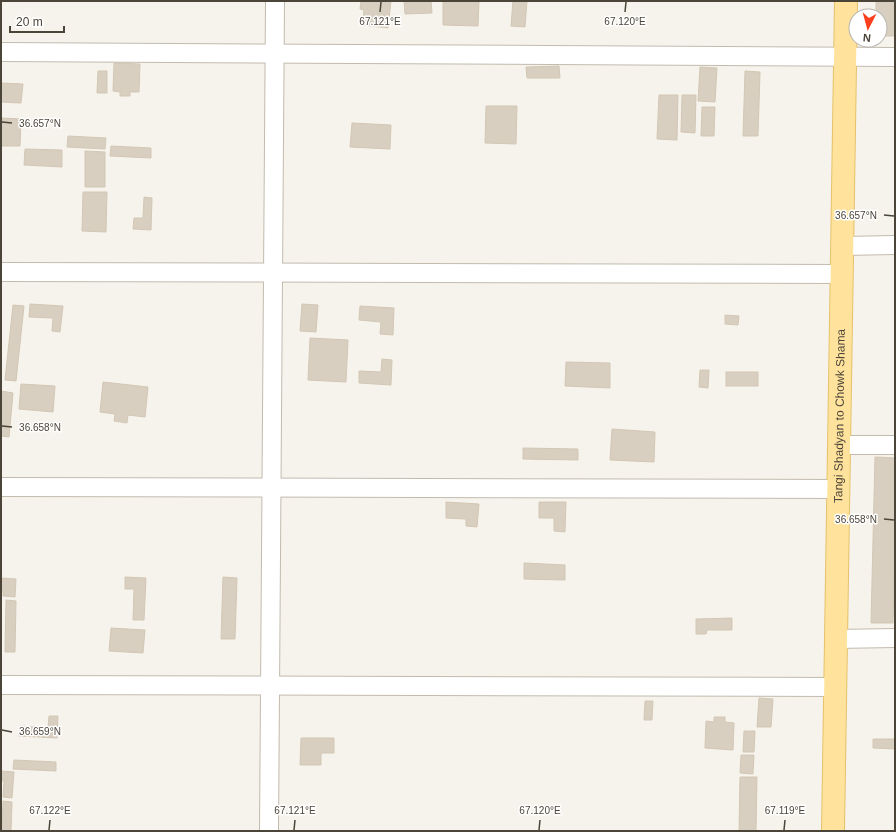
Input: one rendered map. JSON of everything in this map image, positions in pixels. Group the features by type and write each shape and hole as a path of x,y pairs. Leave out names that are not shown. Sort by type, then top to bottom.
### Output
{"main road":[{"name":"Tangi Shadyan to Chowk Shama","path":"833,831 834,687 846,1"}],"street":[{"path":"269,831 275,1"},
{"path":"1,52 895,57"},
{"path":"842,246 895,245"},
{"path":"1,272 842,274"},
{"path":"839,445 895,445"},
{"path":"1,487 838,489"},
{"path":"835,639 895,638"},
{"path":"1,685 834,687"}],"building":[{"path":"361,1 391,1 388,28 362,25 364,10 360,9"},
{"path":"404,1 431,1 432,13 405,14"},
{"path":"443,1 479,1 478,26 443,25"},
{"path":"513,1 527,1 525,27 511,26"},
{"path":"876,1 895,1 895,36 888,36 888,8 876,8"},
{"path":"114,63 140,64 139,92 130,92 130,96 120,96 120,92 113,91"},
{"path":"559,66 560,78 527,78 526,67"},
{"path":"700,67 717,68 715,102 698,101"},
{"path":"98,71 107,71 107,93 97,93"},
{"path":"745,71 760,72 758,136 743,136"},
{"path":"1,83 23,84 21,103 1,102"},
{"path":"659,95 678,95 677,140 657,139"},
{"path":"682,95 696,95 695,133 681,132"},
{"path":"486,106 517,106 516,144 485,143"},
{"path":"702,107 715,107 714,136 701,136"},
{"path":"2,118 21,119 20,146 1,146"},
{"path":"352,123 391,125 390,149 350,147"},
{"path":"68,136 106,138 105,149 67,147"},
{"path":"111,146 151,148 151,158 110,156"},
{"path":"25,149 62,150 62,167 24,165"},
{"path":"85,151 105,152 105,187 85,187"},
{"path":"83,192 107,192 106,232 82,231"},
{"path":"144,197 152,198 151,230 133,229 134,218 143,218"},
{"path":"30,304 63,306 60,332 52,331 53,318 29,317"},
{"path":"302,304 318,305 316,332 300,331"},
{"path":"13,305 24,306 16,381 5,380"},
{"path":"360,306 394,308 393,335 380,334 381,322 359,320"},
{"path":"725,315 739,316 738,325 725,324"},
{"path":"310,338 348,340 346,382 308,380"},
{"path":"382,359 392,360 391,385 359,383 359,371 381,372"},
{"path":"566,362 610,363 610,388 565,386"},
{"path":"700,370 709,370 708,388 699,387"},
{"path":"726,372 758,372 758,386 726,386"},
{"path":"103,382 148,387 145,417 128,415 127,423 114,421 115,414 100,412"},
{"path":"21,384 55,386 53,412 19,409"},
{"path":"1,391 13,393 9,437 1,436"},
{"path":"612,429 655,432 654,462 610,460"},
{"path":"523,448 578,449 578,460 523,459"},
{"path":"875,457 895,458 893,623 871,623"},
{"path":"446,502 479,504 477,527 466,526 466,519 446,518"},
{"path":"539,502 566,502 565,532 554,531 554,518 539,518"},
{"path":"524,563 565,565 565,580 524,579"},
{"path":"125,577 146,578 144,620 133,620 134,589 125,589"},
{"path":"223,577 237,578 235,639 221,639"},
{"path":"1,578 16,579 15,597 3,596 3,590 1,590"},
{"path":"6,600 16,601 15,652 5,652"},
{"path":"732,618 732,630 707,630 706,634 696,634 696,619"},
{"path":"111,628 145,630 143,653 109,651"},
{"path":"759,698 773,699 771,727 757,727"},
{"path":"645,701 653,701 652,720 644,720"},
{"path":"49,716 58,716 57,738 19,736 20,726 48,728"},
{"path":"714,717 725,717 725,722 734,723 733,750 705,748 706,721 714,722"},
{"path":"744,731 755,731 754,752 743,752"},
{"path":"301,738 334,738 334,753 321,753 321,765 300,765"},
{"path":"873,739 895,739 895,749 873,748"},
{"path":"741,755 754,755 753,774 740,773"},
{"path":"14,760 56,762 56,771 13,769"},
{"path":"1,771 14,772 12,798 3,797 4,781 1,781"},
{"path":"740,777 757,777 756,831 739,831"},
{"path":"3,801 12,802 11,831 2,831"}]}
